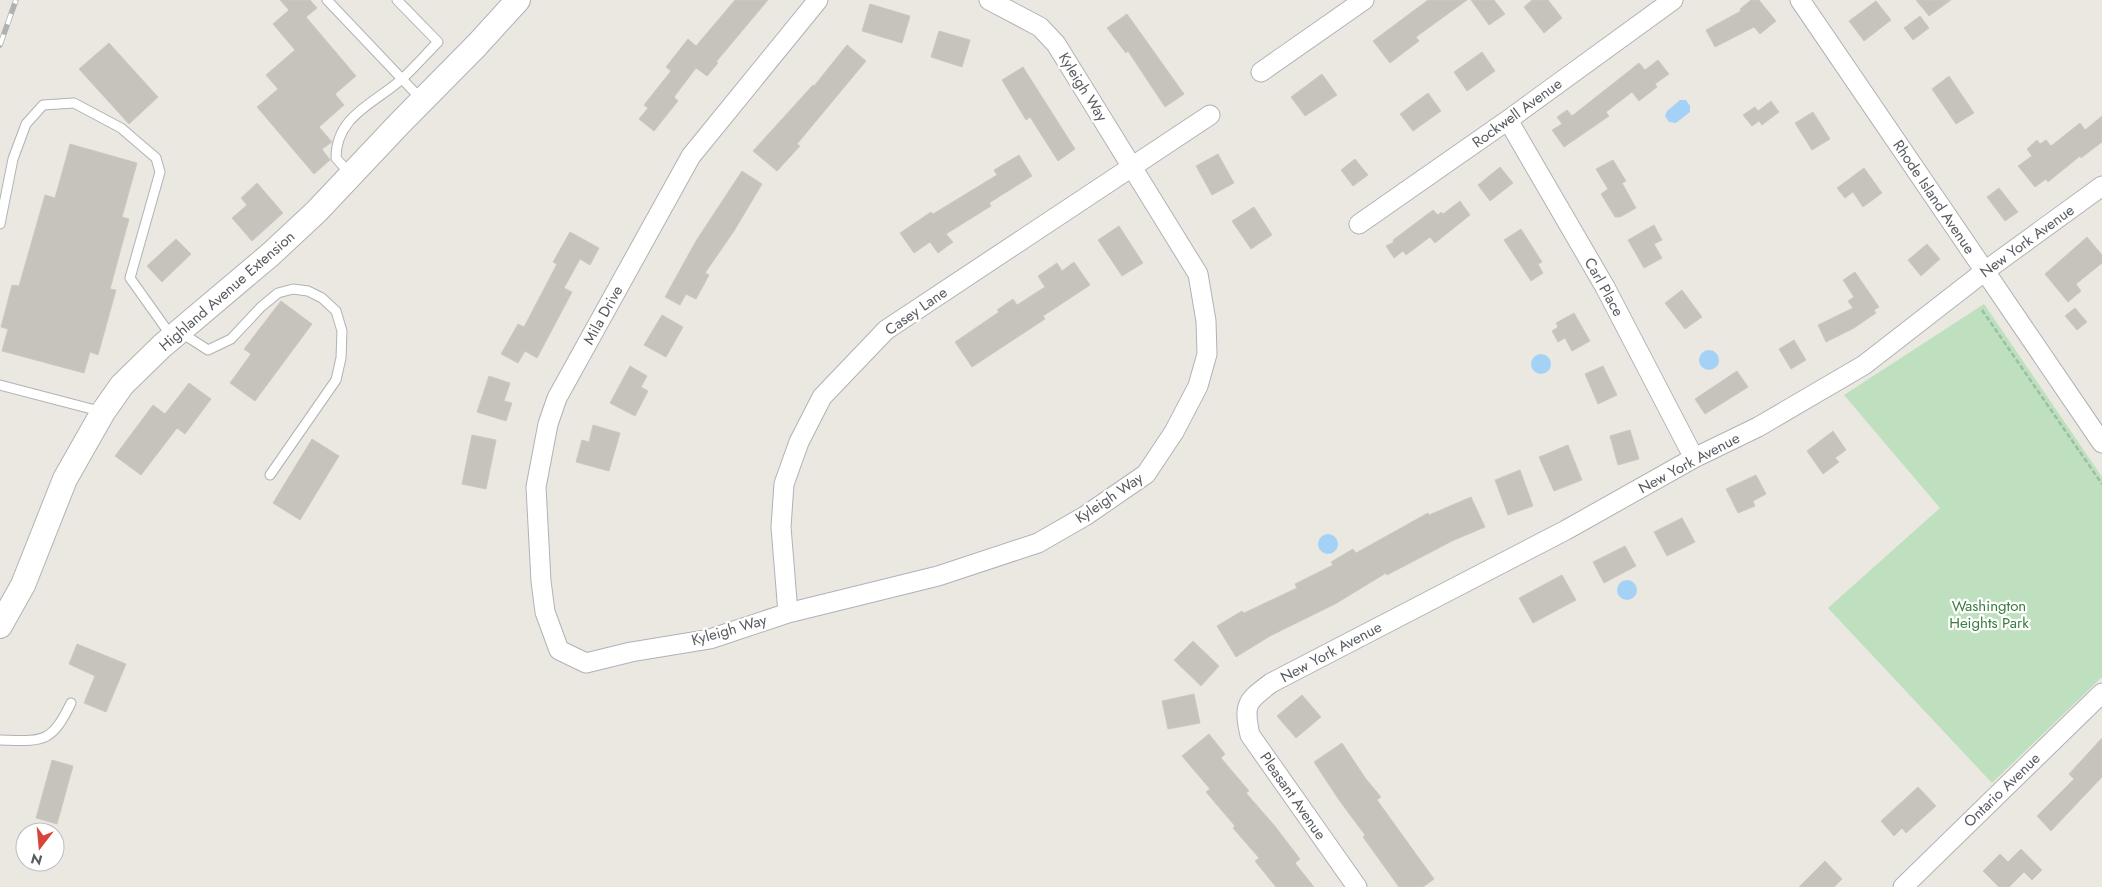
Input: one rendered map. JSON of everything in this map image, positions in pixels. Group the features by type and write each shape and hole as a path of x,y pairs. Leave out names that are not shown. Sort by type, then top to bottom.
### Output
{"street":[{"name":"Mila Drive","path":"586,663 559,650 545,612 541,581 536,486 548,424 557,398 691,156 818,0"},
{"name":"Kyleigh Way","path":"586,663 631,652 710,639 788,613 903,586 1038,543 1085,516 1146,474 1174,432 1198,386 1207,354 1206,321 1198,274 1056,44 1040,27 989,0"},
{"path":"1261,72 1364,0"},
{"name":"Rockwell Avenue","path":"1359,224 1508,120 1673,0"},
{"name":"Rhode Island Avenue","path":"1800,0 2102,443"},
{"name":"Highland Avenue Extension","path":"0,626 23,585 65,479 103,412 133,373 271,254 317,211 422,100 478,46 509,6"},
{"name":"Casey Lane","path":"788,613 781,527 784,484 799,442 822,397 886,330 1210,115"},
{"name":"Carl Place","path":"1508,120 1605,287 1694,458"},
{"name":"New York Avenue","path":"1251,698 1271,683 1566,530 1694,458 1758,427 1864,365 1985,271 2102,186"},
{"name":"Ontario Avenue","path":"1906,886 2102,693"},
{"name":"Pleasant Avenue","path":"1251,698 1246,717 1250,735 1358,887"}],"lane":[{"path":"328,0 422,100"},
{"path":"351,175 336,158 336,151 343,132 356,112 402,79 438,42 396,0"},
{"path":"0,224 13,159 26,124 43,105 74,103 121,128 156,158 160,172 130,278 176,335 208,350 231,340 261,307 278,293 293,289 308,291 322,298 336,311 342,331 342,358 336,380 270,475"},
{"path":"0,385 103,412"},
{"path":"0,740 37,739 51,735 62,721 71,703"}],"path":[{"path":"1982,310 2102,484"}],"green space":[{"name":"Washington Heights Park","path":"1984,304 2102,477 2102,677 1992,783 1828,608 1940,508 1844,395"}],"water":[{"path":"1680,100 1686,100 1690,106 1690,112 1676,123 1669,122 1665,116 1667,111"},
{"path":"1709,350 1716,353 1719,360 1716,367 1709,370 1702,367 1699,360 1702,353"},
{"path":"1541,354 1548,357 1551,364 1548,371 1541,374 1534,371 1531,364 1534,357"},
{"path":"1328,534 1335,537 1338,544 1335,551 1328,554 1321,551 1318,544 1321,537"},
{"path":"1627,580 1634,583 1637,590 1634,597 1627,600 1620,597 1617,590 1620,583"}],"building":[{"path":"280,0 310,0 317,8 306,17 356,76 335,94 344,105 319,127 332,142 322,149 330,160 314,174 257,107 278,89 266,75 295,50 273,24 289,10"},
{"path":"735,0 768,0 716,62 718,63 707,76 696,68 674,97 678,101 654,131 639,119 648,108 644,105 671,71 666,67 688,39 696,46"},
{"path":"1428,0 1467,0 1416,37 1419,41 1390,63 1373,41"},
{"path":"1471,0 1494,0 1505,14 1489,25"},
{"path":"1532,0 1548,0 1562,18 1544,33 1524,7"},
{"path":"1751,0 1759,0 1776,21 1760,34 1754,27 1715,47 1706,30 1741,11 1740,9"},
{"path":"1916,0 1951,0 1929,16"},
{"path":"1876,1 1891,20 1864,41 1849,21"},
{"path":"870,4 910,16 902,43 862,31"},
{"path":"1127,14 1184,94 1165,107 1128,51 1126,53 1107,28"},
{"path":"1920,16 1929,28 1913,40 1904,28"},
{"path":"939,31 970,40 962,67 931,57"},
{"path":"109,43 158,97 129,124 79,69"},
{"path":"847,45 866,61 797,144 800,146 777,171 753,151 814,86"},
{"path":"1482,52 1495,71 1467,91 1454,72"},
{"path":"1658,60 1669,74 1655,84 1657,87 1639,101 1632,92 1606,112 1609,116 1564,147 1552,130 1562,124 1557,117 1567,110 1572,116 1639,63 1645,70"},
{"path":"1023,67 1075,149 1058,161 1030,117 1026,120 1002,80"},
{"path":"1322,74 1337,95 1305,116 1291,97"},
{"path":"1949,76 1974,113 1956,124 1932,89"},
{"path":"1428,93 1441,111 1413,131 1400,114"},
{"path":"1771,101 1779,112 1762,125 1759,121 1752,126 1743,115 1755,107 1758,111"},
{"path":"1813,112 1830,139 1812,150 1795,123"},
{"path":"2102,116 2102,142 2081,158 2080,156 2048,182 2046,179 2035,187 2018,166 2032,156 2027,149 2037,140 2040,144 2046,140 2051,146 2080,123 2085,130"},
{"path":"70,144 137,163 122,217 129,219 110,289 116,290 98,355 90,352 84,373 2,351 8,329 1,327 12,285 19,286 45,195 55,198"},
{"path":"1218,154 1234,183 1212,195 1196,166"},
{"path":"1019,155 1032,176 989,203 991,206 946,234 953,242 938,253 930,242 914,253 900,233 931,212 933,214 997,175 994,170"},
{"path":"1355,159 1368,175 1353,186 1341,170"},
{"path":"1613,160 1626,181 1622,183 1636,208 1620,217 1615,217 1601,194 1608,189 1596,169"},
{"path":"1500,167 1513,183 1490,201 1478,185"},
{"path":"1864,168 1882,193 1863,207 1853,192 1845,198 1837,188"},
{"path":"742,171 762,184 734,231 705,273 709,275 696,299 686,294 680,305 665,297 696,241"},
{"path":"257,183 283,213 252,241 232,218 247,205 241,198"},
{"path":"1999,188 2018,212 2005,221 1987,197"},
{"path":"1460,201 1470,215 1435,243 1430,237 1406,255 1403,251 1394,258 1386,246 1394,242 1393,240 1433,210 1438,215 1441,212 1443,214"},
{"path":"1254,207 1272,235 1251,249 1232,221"},
{"path":"1654,225 1662,240 1654,244 1662,258 1644,268 1628,240"},
{"path":"1119,226 1143,263 1122,276 1098,240"},
{"path":"1521,229 1542,262 1538,264 1543,273 1531,281 1504,240"},
{"path":"570,232 599,248 590,265 580,259 564,288 572,292 537,358 525,351 518,363 501,354 518,324 524,327 557,264 553,262"},
{"path":"2087,237 2102,255 2102,263 2076,284 2081,291 2068,302 2045,274"},
{"path":"176,239 191,254 162,282 147,266"},
{"path":"1927,244 1940,259 1921,276 1908,260"},
{"path":"1074,262 1090,285 1043,316 1045,319 972,367 955,342 999,312 997,310 1013,299 1017,305 1045,287 1038,276 1057,263 1062,271"},
{"path":"1855,272 1879,307 1874,310 1876,313 1854,328 1826,342 1818,325 1853,308 1848,301 1854,297 1843,280"},
{"path":"1682,290 1702,317 1685,329 1665,303"},
{"path":"281,301 312,324 255,401 230,383 251,354 244,349"},
{"path":"2075,308 2087,322 2077,330 2065,316"},
{"path":"1574,313 1590,341 1572,351 1565,338 1558,342 1552,331 1558,327 1556,323"},
{"path":"662,315 683,327 666,357 644,345"},
{"path":"1794,340 1806,360 1791,369 1779,349"},
{"path":"630,366 647,376 641,387 648,391 635,416 610,403"},
{"path":"1603,366 1617,395 1598,404 1585,374"},
{"path":"1737,371 1748,387 1705,414 1695,399"},
{"path":"489,376 510,383 504,401 512,403 506,421 477,412"},
{"path":"189,383 211,399 185,434 177,428 141,475 115,456 153,405 165,414"},
{"path":"593,425 620,433 609,471 576,462 582,440 589,442"},
{"path":"1630,430 1639,459 1618,465 1610,436"},
{"path":"1833,431 1846,450 1835,458 1839,462 1823,474 1807,451"},
{"path":"472,435 496,440 486,489 462,484"},
{"path":"312,439 339,456 300,520 273,503"},
{"path":"1568,445 1582,480 1554,491 1539,457"},
{"path":"1520,470 1533,506 1508,515 1495,480"},
{"path":"1756,475 1766,494 1753,501 1755,506 1738,513 1726,489"},
{"path":"1471,497 1485,527 1452,541 1387,575 1386,573 1335,604 1270,636 1236,657 1217,626 1242,611 1244,613 1297,588 1295,584 1333,565 1331,562 1353,549 1356,553 1428,513 1429,515"},
{"path":"1682,518 1695,542 1667,556 1654,532"},
{"path":"1625,546 1636,566 1604,583 1593,562"},
{"path":"1562,575 1576,600 1533,623 1519,598"},
{"path":"1193,641 1219,666 1201,686 1174,660"},
{"path":"77,644 126,664 106,712 84,703 95,676 69,664"},
{"path":"1194,694 1200,723 1168,729 1162,701"},
{"path":"1302,695 1321,717 1296,738 1277,716"},
{"path":"1209,734 1225,754 1221,758 1249,791 1246,793 1300,859 1295,863 1314,887 1276,887 1255,861 1259,858 1206,792 1210,789 1182,756"},
{"path":"2102,738 2102,777 2051,831 2037,816 2074,779 2069,774"},
{"path":"1342,743 1366,779 1381,797 1377,800 1434,879 1423,887 1399,887 1363,837 1365,835 1314,762"},
{"path":"52,760 73,766 58,822 36,818"},
{"path":"1918,787 1936,806 1906,833 1902,828 1894,836 1881,821"},
{"path":"2021,849 2042,870 2032,880 2024,872 2009,887 1999,887 1983,871 2000,854 2008,862"},
{"path":"1825,861 1842,879 1834,887 1799,887"}],"railway":[{"path":"0,45 16,0"}]}
